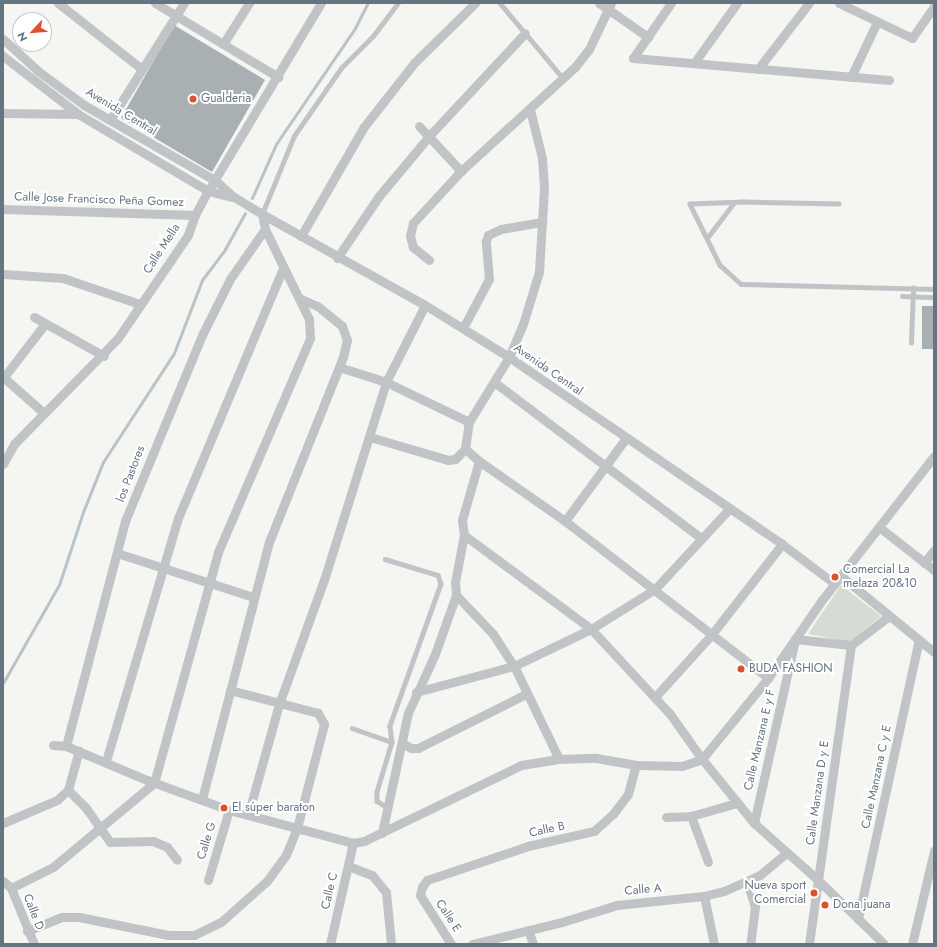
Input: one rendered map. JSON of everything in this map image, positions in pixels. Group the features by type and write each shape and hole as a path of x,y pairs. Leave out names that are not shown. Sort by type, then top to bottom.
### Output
{"street":[{"path":"58,3 142,70"},
{"path":"155,3 278,77"},
{"path":"110,120 184,3"},
{"path":"222,44 249,3"},
{"name":"Calle Mella","path":"3,464 14,444 104,356 140,304 188,234 195,215 208,191 216,181 321,3"},
{"path":"302,236 363,128 414,63 475,3"},
{"path":"671,3 633,58 889,80"},
{"path":"694,64 737,3"},
{"path":"758,69 809,3"},
{"path":"839,3 858,7 878,22 912,38 934,7"},
{"path":"429,260 413,246 410,229 413,223 462,171 530,110 563,78 589,49 606,5 648,37"},
{"path":"851,77 878,22"},
{"path":"337,258 379,196 430,135 525,33"},
{"name":"Avenida Central","path":"3,39 38,71 84,105 216,181 234,197 262,214 302,236 337,258 425,305 509,357 782,544 835,584"},
{"name":"Avenida Central","path":"3,56 78,114 208,191 234,197"},
{"path":"370,437 448,460 455,459 465,449 469,422 509,357 523,324 539,272 542,222 542,158 530,110"},
{"path":"3,113 78,114"},
{"path":"419,126 430,135 462,171"},
{"name":"Calle Jose Francisco Peña Gomez","path":"3,209 195,215"},
{"path":"3,881 12,888 53,867 154,783 208,582 242,490 310,338 309,319 301,299 283,268 265,229 262,214"},
{"path":"463,328 489,278 486,241 488,235 501,229 542,222"},
{"name":"los Pastores","path":"66,746 125,521 146,466 202,335 230,279 265,229"},
{"path":"106,761 161,569 178,518 283,268"},
{"path":"3,274 63,278 140,304"},
{"path":"202,799 253,597 269,542 339,367 347,340 345,331 317,306 301,299"},
{"path":"248,815 279,704 324,580 386,382 425,305"},
{"path":"34,317 44,325 104,356"},
{"path":"44,325 3,377 44,413"},
{"path":"339,367 386,382 469,422"},
{"path":"494,382 606,468 701,538"},
{"path":"565,521 606,468 626,438"},
{"path":"465,449 479,461 565,521 655,589 768,678"},
{"path":"53,745 66,746 79,750 154,783 202,799 229,810 353,843 364,841 382,833 521,765 560,759 596,758 636,764 676,767 702,759 768,678 835,584 934,456"},
{"path":"382,833 402,743 416,692 435,654 456,595 455,582 464,535 462,520 479,461"},
{"path":"416,692 514,666 592,629 655,589 730,508"},
{"path":"879,527 934,570"},
{"path":"464,535 592,629 656,696 702,759 754,823 817,879 884,944"},
{"path":"656,696 712,634 782,544"},
{"path":"924,563 934,550"},
{"path":"117,553 161,569 208,582 253,597"},
{"path":"841,576 934,652"},
{"path":"456,595 492,634 514,666 526,694 560,759"},
{"path":"795,639 852,645 889,616"},
{"name":"Calle Manzana E y F","path":"754,823 795,639"},
{"name":"Calle Manzana C y E","path":"858,919 919,640"},
{"name":"Calle Manzana D y E","path":"809,944 817,879 852,645"},
{"path":"27,931 62,917 79,917 169,940 194,935 221,922 236,911 278,869 297,828 324,724 318,713 230,690"},
{"path":"402,743 411,748 418,748 526,694"},
{"path":"3,823 57,800 68,790 79,750"},
{"name":"Calle B","path":"428,880 528,846 594,831 613,814 628,794 636,764"},
{"path":"68,790 86,808 110,842 153,841 166,847 177,860"},
{"path":"666,816 691,816 737,803"},
{"name":"Calle G","path":"208,880 229,810"},
{"path":"691,816 708,862"},
{"name":"Calle C","path":"330,944 353,843"},
{"path":"912,944 934,851"},
{"name":"Calle A","path":"472,944 624,903 704,896 747,882 786,853"},
{"path":"348,866 372,874 386,892 391,944"},
{"name":"Calle E","path":"428,880 422,887 420,895 451,944"},
{"path":"747,882 755,906 750,944"},
{"name":"Calle D","path":"12,888 27,931 34,944"},
{"path":"704,896 714,944"},
{"path":"528,930 533,944"}],"lane":[{"path":"262,214 294,136 341,68 373,36 398,3"},
{"path":"500,3 563,78"},
{"path":"839,204 744,202 734,204 690,204 720,265 741,284 934,289"},
{"path":"706,238 734,204"},
{"path":"912,343 913,288"},
{"path":"902,296 934,297"},
{"path":"385,559 438,575 441,584 390,726 392,742 377,792 377,801 388,808"},
{"path":"352,728 392,742"}],"shaded area":[{"path":"841,585 881,616 849,642 808,634"}],"building":[{"name":"Gualderia","path":"174,25 265,80 212,172 121,118"},
{"path":"922,306 934,306 934,349 922,349"}],"waterway":[{"path":"252,198 276,144 355,28 368,3"},
{"path":"3,683 59,585 83,512 103,462 174,353 202,280 225,249 245,213"}],"place":[{"name":"Gualderia","path":"193,99"},
{"name":"Comercial La melaza 20&10","path":"835,577"},
{"name":"BUDA FASHION","path":"741,669"},
{"name":"El súper baraton","path":"224,808"},
{"name":"Nueva sport Comercial","path":"814,893"},
{"name":"Dona juana","path":"825,905"}]}
